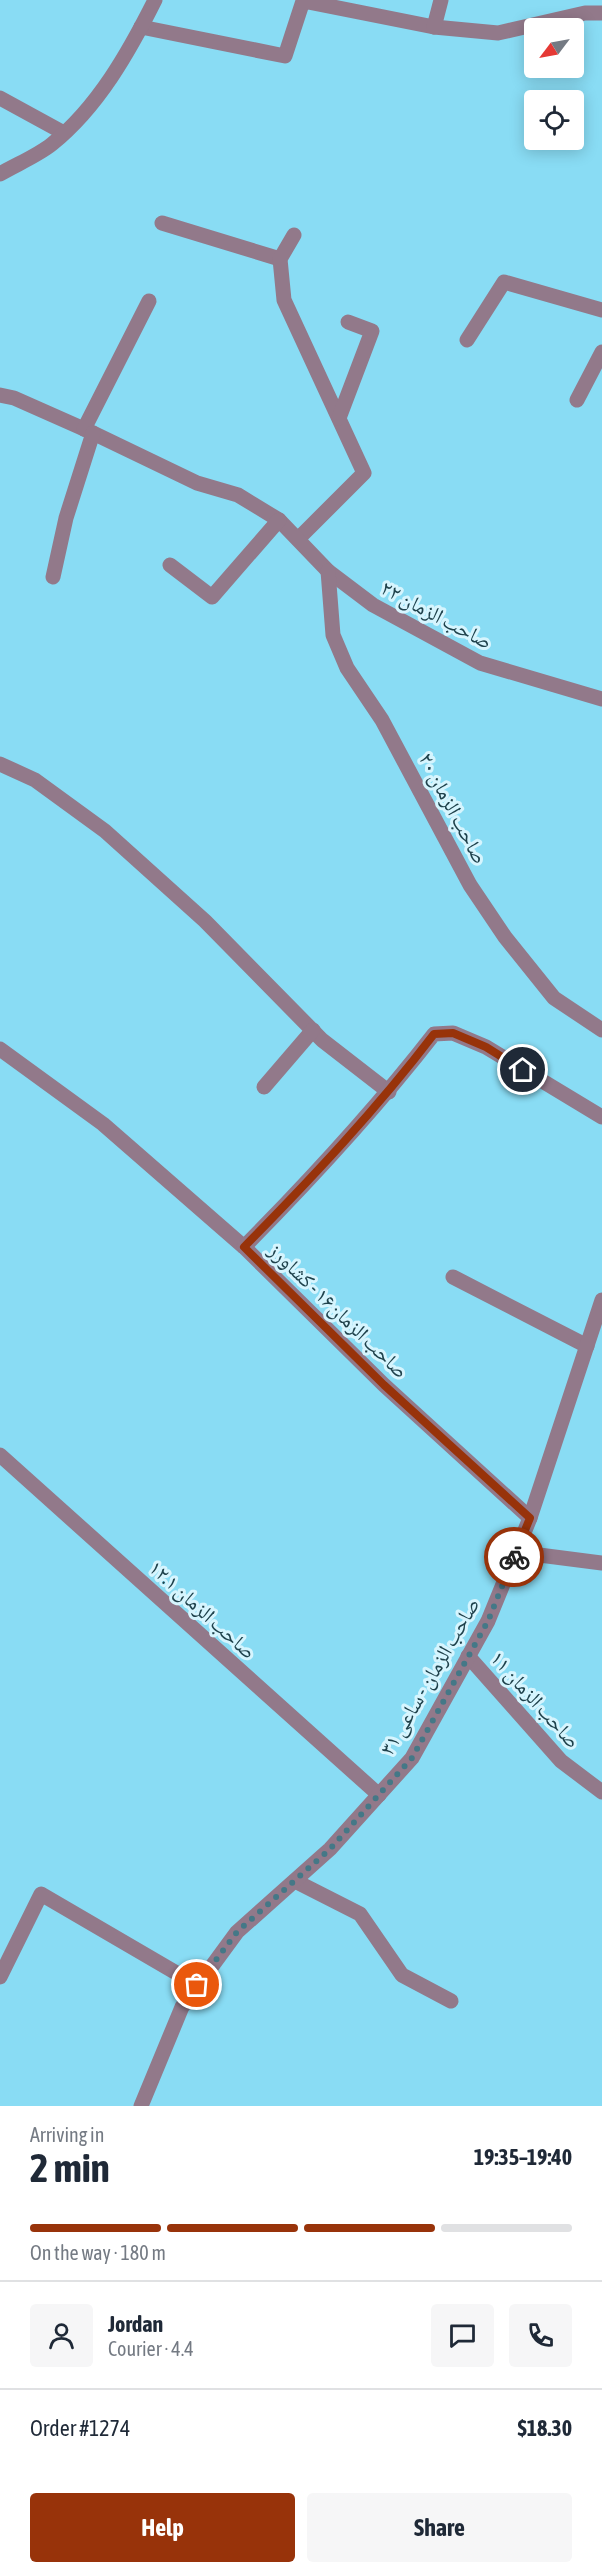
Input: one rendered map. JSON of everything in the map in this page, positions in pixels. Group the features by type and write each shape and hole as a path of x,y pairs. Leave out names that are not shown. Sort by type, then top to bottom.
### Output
{"street":[{"path":"0,174 50,146 87,112 141,27 155,0"},
{"path":"434,27 441,0"},
{"path":"141,27 285,56 303,1 335,4 434,27 498,33 585,13 602,13"},
{"path":"0,98 64,133"},
{"path":"162,223 280,259"},
{"path":"294,235 280,259 284,300 364,473 298,539"},
{"path":"467,340 504,282 602,310"},
{"path":"53,578 88,431 149,300"},
{"path":"339,418 372,331 348,322"},
{"path":"577,400 602,352"},
{"name":"صاحب الزمان ۲۲","path":"0,395 14,398 88,431 197,483 238,495 279,520 328,571 373,605 480,663 602,699"},
{"path":"170,565 213,597 279,520"},
{"name":"صاحب الزمان ۲۰","path":"328,571 333,635 347,668 382,720 470,885 505,937 554,998 602,1030"},
{"path":"0,764 35,780 105,831 205,921 313,1030 389,1092"},
{"path":"264,1087 313,1030"},
{"path":"244,1247 323,1167 389,1092 434,1034 453,1033 486,1047 602,1117"},
{"name":"صاحب الزمان۱۶ - کشاورز","path":"0,1049 103,1124 244,1247 384,1385 530,1518"},
{"path":"453,1277 586,1347"},
{"name":"صاحب الزمان - ساعی ۳۱","path":"141,2106 182,2007 237,1932 330,1849 412,1758 488,1621 530,1518 602,1299"},
{"name":"صاحب الزمان ۱۲.۱","path":"0,1455 379,1795"},
{"path":"516,1552 602,1563"},
{"name":"صاحب الزمان ۱۱","path":"468,1656 561,1761 602,1792"},
{"path":"295,1881 360,1914 402,1975 451,2001"},
{"path":"0,1977 41,1894 197,1985"}],"way so far":[{"path":"197,1985 237,1932 330,1849 412,1758 488,1621 514,1557"}],"route":[{"path":"514,1557 530,1518 384,1385 244,1247 323,1167 389,1092 434,1034 453,1033 486,1047 523,1070"}]}
